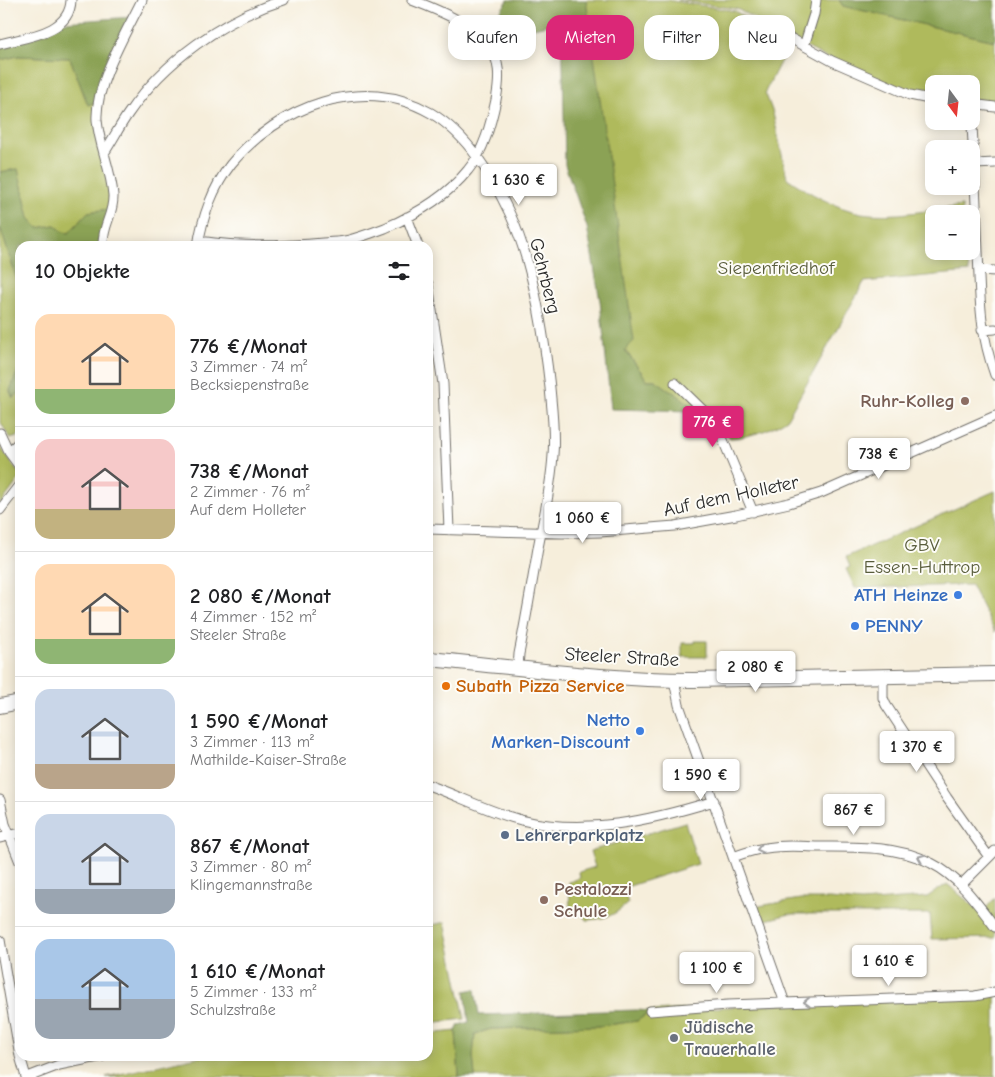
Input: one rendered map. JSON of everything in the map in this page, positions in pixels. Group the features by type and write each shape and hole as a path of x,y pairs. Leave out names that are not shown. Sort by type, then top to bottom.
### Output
{"main road":[{"name":"Steeler Straße","path":"433,659 600,676 674,680 995,674"},
{"path":"0,706 15,703"}],"street":[{"path":"0,44 56,27 68,12 71,0"},
{"path":"104,241 103,231 112,209 113,196 97,120 100,93 142,0"},
{"path":"104,153 128,114 145,92 179,58 227,24 262,7 284,0"},
{"path":"340,241 385,228 407,217 445,192 470,169 486,137 490,124 498,87 498,63 494,54 482,36 472,29 412,0"},
{"path":"804,46 814,14 816,0"},
{"path":"795,42 832,61 910,95 925,98"},
{"name":"Gehrberg","path":"199,241 209,203 230,165 258,136 276,123 298,110 324,101 370,96 389,98 412,104 431,113 448,126 477,156 500,195 519,236 537,308 554,434 550,488 518,668"},
{"path":"980,105 995,107"},
{"path":"980,164 995,163"},
{"path":"976,195 978,289 982,330 995,375"},
{"path":"407,217 416,241"},
{"path":"979,270 995,271"},
{"path":"433,317 443,384 449,530"},
{"path":"982,330 995,329"},
{"path":"675,383 716,424 753,512"},
{"name":"Auf dem Holleter","path":"433,530 600,532 674,526 753,512 821,493 995,416"},
{"path":"0,433 15,460"},
{"path":"9,452 15,446"},
{"path":"0,510 15,490"},
{"path":"883,676 886,705 947,798 992,854 961,885"},
{"path":"674,680 680,706 785,1003"},
{"path":"433,788 511,817 557,826 598,826 629,822 714,801"},
{"path":"0,800 5,824 15,849"},
{"path":"0,838 15,834"},
{"path":"734,856 778,846 880,849 902,852 932,863 952,876 995,927"},
{"path":"0,940 15,1027"},
{"path":"650,1011 785,1003 975,996 995,992"},
{"path":"22,1061 27,1077 58,1061"}],"green space":[{"path":"508,0 586,0 588,15 546,15 546,25 536,27 536,15 498,15"},
{"name":"Siepenfriedhof","path":"586,0 667,0 735,11 741,15 729,15 729,60 781,60 765,92 773,113 787,178 823,199 851,211 886,215 925,211 925,260 967,260 969,272 864,282 787,419 760,432 730,438 718,419 697,400 696,408 655,380 647,380 625,350 593,60 634,60 634,15 588,15"},
{"path":"678,0 839,0 843,6 995,41 995,107 980,105 980,75 925,75 925,97 832,61 795,41 795,15 748,15 737,9"},
{"path":"839,0 995,0 995,41 843,6"},
{"path":"132,17 96,102 88,105 70,58 18,56 0,60 0,44 63,22"},
{"path":"18,56 70,58 88,105 96,102 110,209 88,212 69,233 63,232 55,225 38,228 29,218 18,169 0,172 0,60"},
{"path":"563,60 594,60 634,341 625,350 647,380 655,380 696,408 691,411 611,409 600,301 587,227 565,165"},
{"path":"18,169 29,218 38,228 55,225 63,232 69,233 88,212 110,209 101,241 15,241 15,274 0,227 0,172"},
{"path":"0,227 15,274 15,378 10,391 13,398 15,396 15,438 10,439 0,421"},
{"path":"15,378 15,396 13,398 10,391"},
{"path":"0,446 15,468 15,485 0,505"},
{"name":"GBV Essen-Huttrop","path":"995,491 995,632 971,585 855,588 846,569 850,567 846,557"},
{"path":"695,641 707,641 707,657 682,657 682,643 695,643"},
{"path":"685,822 698,864 623,888 628,903 609,916 587,920 579,913 570,912 569,882 580,878 579,872 595,867 590,851"},
{"path":"947,884 975,907 986,908 995,898 995,938 932,939 930,914 790,914 758,922 753,907 800,899 861,902 927,897"},
{"path":"445,922 465,1019 433,1022 433,925"},
{"path":"475,989 479,1015 651,1011 637,1021 599,1026 491,1029 475,1034 473,1056 475,1077 459,1077 456,1031 459,1025 469,1022 465,991"},
{"path":"995,993 995,1077 475,1077 473,1056 475,1034 491,1029 599,1026 637,1021 651,1011"},
{"path":"456,1031 459,1077 106,1077 179,1061 433,1061 433,1033"}],"place":[{"name":"Ruhr-Kolleg","path":"965,401"},
{"name":"ATH Heinze","path":"958,595"},
{"name":"PENNY","path":"855,626"},
{"name":"Subath Pizza Service","path":"446,686"},
{"name":"Netto Marken-Discount","path":"640,731"},
{"name":"Lehrerparkplatz","path":"505,835"},
{"name":"Pestalozzi Schule","path":"544,900"},
{"name":"Jüdische Trauerhalle","path":"674,1038"}]}
